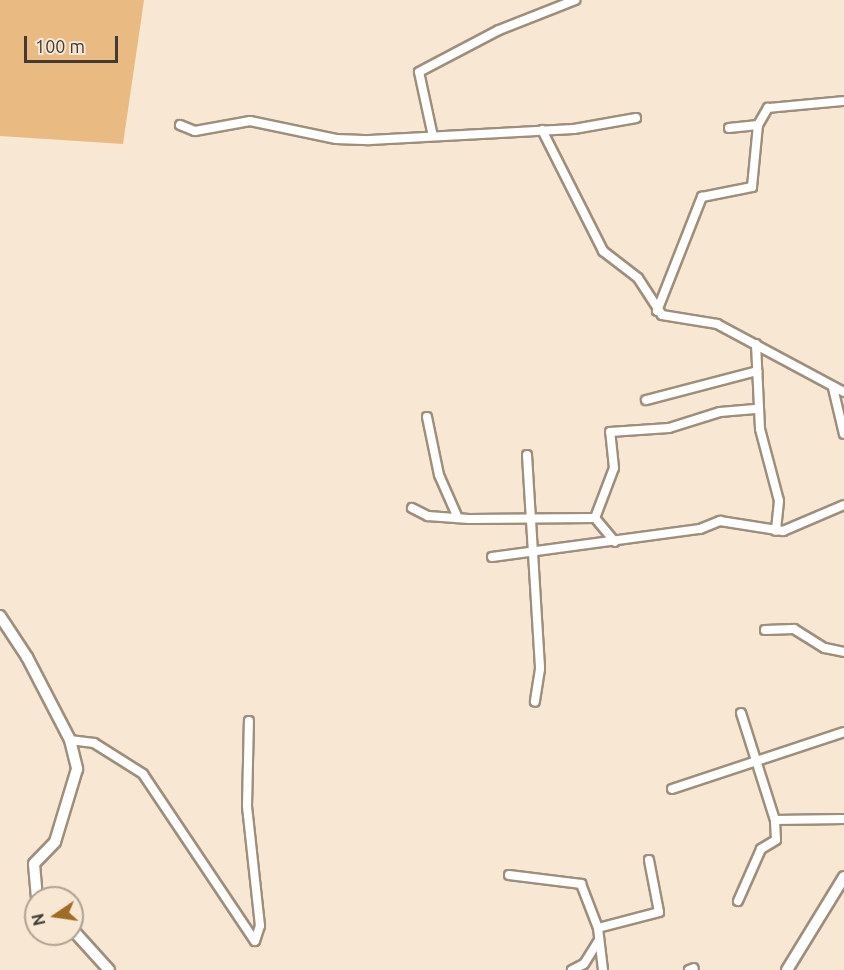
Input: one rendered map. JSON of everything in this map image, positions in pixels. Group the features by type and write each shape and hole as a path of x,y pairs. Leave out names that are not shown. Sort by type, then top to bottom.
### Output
{"street":[{"path":"432,132 419,72 499,30 575,0"},
{"path":"657,310 702,197 752,187 758,125 771,106 844,101"},
{"path":"180,125 199,131 250,121 336,139 432,132 542,130 636,118"},
{"path":"729,128 758,125"},
{"path":"542,130 603,251 638,278 657,310 705,320 756,344 844,392"},
{"path":"756,344 758,409 779,501 776,531"},
{"path":"646,400 757,371"},
{"path":"833,388 844,434"},
{"path":"595,518 614,468 610,432 669,428 720,412 758,409"},
{"path":"427,417 439,475 458,518"},
{"path":"527,455 540,669 535,702"},
{"path":"492,557 532,555 615,542 720,521 776,531 844,505"},
{"path":"412,508 423,515 458,518 530,516 595,518 615,542"},
{"path":"0,616 70,740 78,780 55,842 34,864 36,886"},
{"path":"765,630 794,629 825,648 844,652"},
{"path":"738,901 761,849 776,840 775,820 759,763 741,713"},
{"path":"70,740 94,743 143,774 255,941 260,927 247,806 249,721"},
{"path":"672,789 759,763 844,732"},
{"path":"775,820 844,819"},
{"path":"598,928 659,912 649,860"},
{"path":"509,875 578,881 598,928 603,970"},
{"path":"787,970 844,877"},
{"path":"572,970 584,964 599,940"},
{"path":"84,942 109,970"}],"shaded area":[{"path":"0,0 144,0 123,144 0,136"}]}
